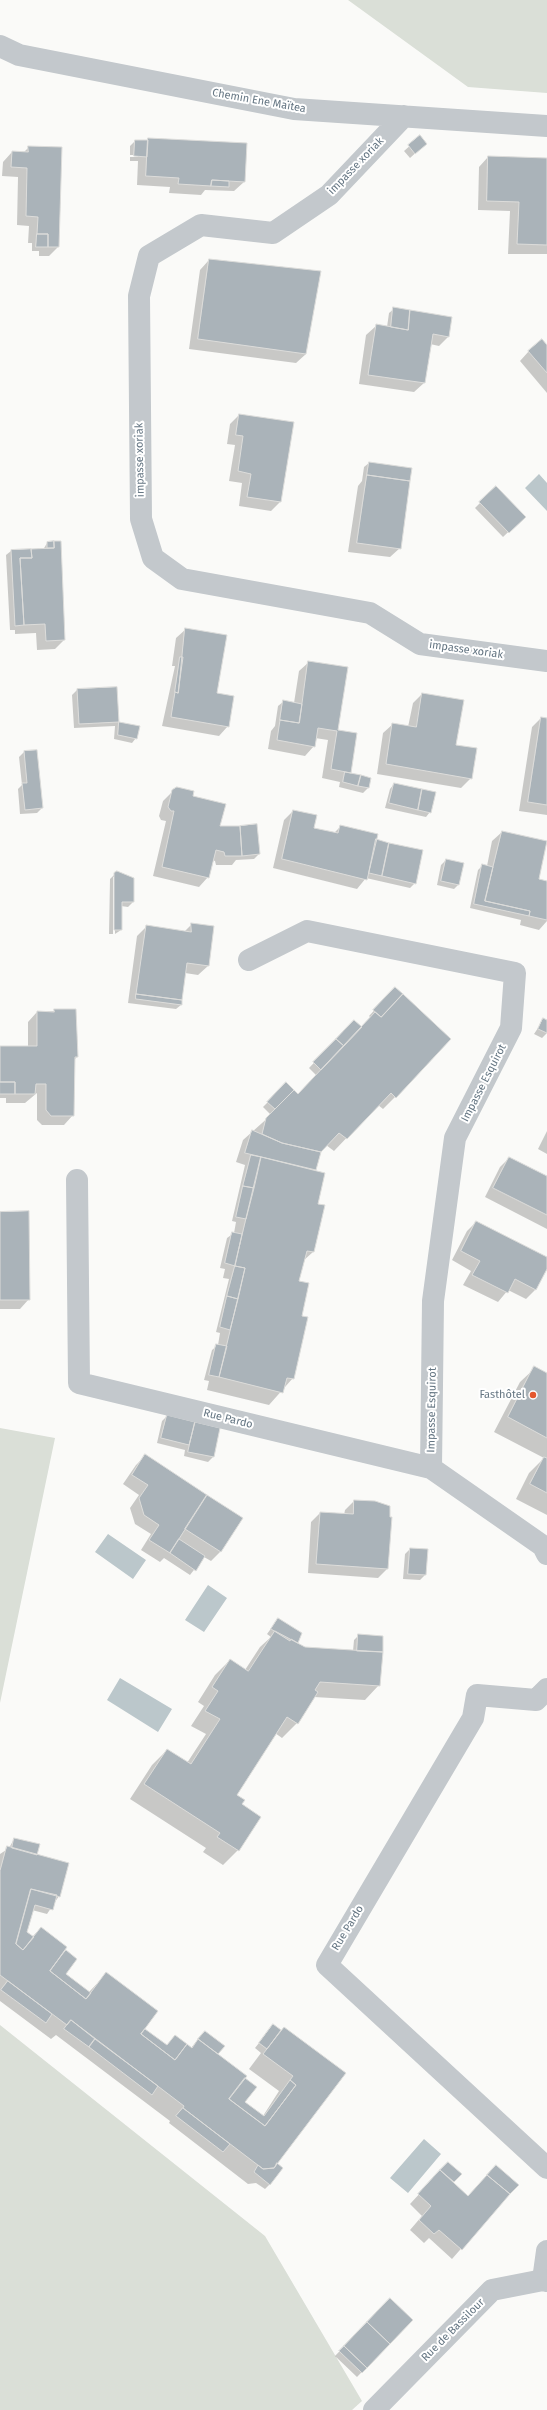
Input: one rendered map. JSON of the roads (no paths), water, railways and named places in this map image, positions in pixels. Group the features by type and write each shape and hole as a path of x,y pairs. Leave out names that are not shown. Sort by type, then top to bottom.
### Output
{"street":[{"name":"Chemin Ene Maïtea","path":"0,46 19,54 294,109 547,126"},
{"name":"impasse xoriak","path":"404,116 329,195 273,232 201,225 149,256 139,296 141,519 153,558 182,579 370,613 420,644 547,661"},
{"name":"Impasse Esquirot","path":"250,960 307,931 515,972 512,1028 455,1138 433,1301 431,1468"},
{"name":"Rue Pardo","path":"77,1180 79,1383 431,1468 543,1546 547,1554"},
{"name":"Rue Pardo","path":"547,1689 536,1700 477,1695 472,1718 327,1965 547,2168"},
{"path":"545,2281 547,2251"},
{"name":"Rue de Bassilour","path":"374,2410 492,2290 545,2281"}],"place":[{"name":"Fasthôtel","path":"533,1395"}]}
